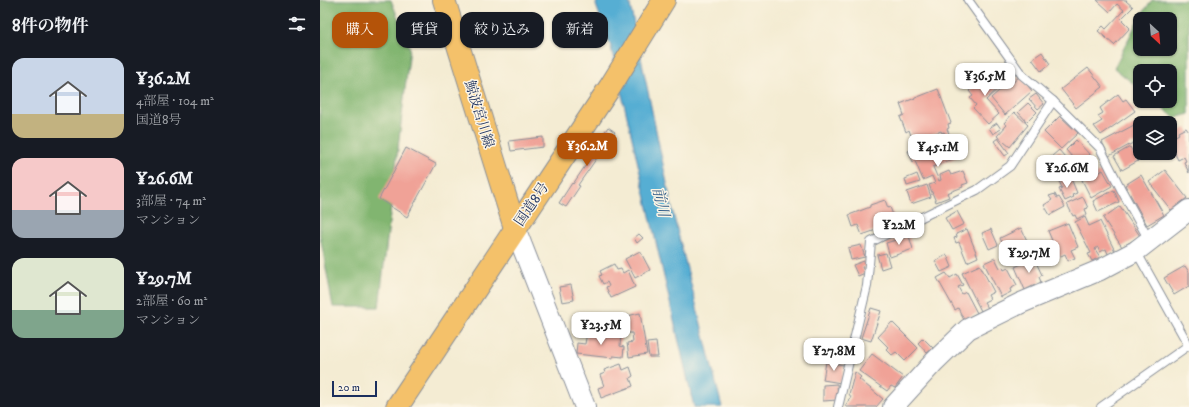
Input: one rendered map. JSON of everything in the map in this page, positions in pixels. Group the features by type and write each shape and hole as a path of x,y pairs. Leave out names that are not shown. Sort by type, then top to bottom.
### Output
{"main road":[{"name":"鯨波宮川線","path":"444,0 515,228"},
{"name":"国道8号","path":"397,407 515,228 610,88 664,0"}],"street":[{"path":"893,407 934,362 968,329 1021,303 1100,270 1143,246 1164,228 1189,210"},
{"path":"515,228 585,407"}],"lane":[{"path":"968,0 1022,75 1053,101 1100,148 1122,191 1143,246 1189,345 1101,407"},
{"path":"838,407 866,286 871,242 977,190 1010,166 1053,101"}],"green space":[{"path":"320,0 391,0 396,13 396,48 410,48 379,307 333,307 320,235"},
{"path":"1152,0 1189,0 1189,114 1177,117 1177,116 1173,116 1163,108 1177,108 1177,64 1133,64 1133,83 1114,68 1133,30 1133,56 1177,56 1177,12 1143,12"}],"water":[{"name":"前川","path":"597,0 629,0 674,217 722,407 694,407 608,39 608,12 598,12 596,5"}],"building":[{"path":"1097,0 1127,0 1126,1 1133,7 1121,19 1130,28 1114,45 1098,31 1103,26 1106,29 1124,10 1117,4 1110,12"},
{"path":"1042,52 1050,64 1041,71 1032,59"},
{"path":"1088,68 1103,87 1076,108 1061,89"},
{"path":"992,72 1003,84 986,100 999,114 988,124 973,108 976,105 970,98 973,96 969,91 982,78 984,80"},
{"path":"1020,76 1032,91 1005,115 991,98 1009,82 1011,84"},
{"path":"938,89 951,123 948,124 949,128 947,129 951,138 947,140 944,132 942,133 941,131 931,135 934,141 930,142 928,135 913,141 909,130 906,132 900,117 904,115 900,104"},
{"path":"1036,94 1044,104 1038,109 1029,99"},
{"path":"1118,94 1123,101 1126,99 1135,111 1101,135 1094,126 1102,121 1098,116 1103,113 1100,108"},
{"path":"1028,103 1037,112 1027,122 1018,112"},
{"path":"1014,112 1028,125 1010,147 997,136 1007,125 1004,123"},
{"path":"1060,116 1078,133 1061,149 1044,132"},
{"path":"997,123 1001,129 993,134 989,128"},
{"path":"1133,126 1133,143 1109,156 1102,142"},
{"path":"608,127 615,132 578,185 580,186 566,207 559,203 596,150 594,148"},
{"path":"1186,128 1189,132 1189,173 1184,162 1186,161 1184,157 1178,160 1177,158 1178,132"},
{"path":"543,137 543,147 511,151 509,141"},
{"path":"998,138 1009,153 1005,156 994,141"},
{"path":"926,139 930,148 950,140 957,157 933,167 939,181 941,180 940,175 949,171 951,175 963,171 968,183 962,185 963,187 947,193 949,197 936,202 929,185 935,183 932,176 923,180 915,161 913,162 908,151 918,147 916,143"},
{"path":"1076,140 1091,156 1080,166 1066,150"},
{"path":"1130,147 1133,152 1133,160 1138,161 1122,170 1114,156"},
{"path":"406,148 436,164 407,217 379,199"},
{"path":"1059,150 1076,170 1071,174 1068,170 1057,179 1044,163"},
{"path":"1093,169 1096,174 1103,170 1112,186 1091,198 1082,180 1087,176 1086,173"},
{"path":"1165,170 1187,198 1171,210 1149,182"},
{"path":"917,174 920,182 907,186 905,179"},
{"path":"1141,175 1164,215 1147,225 1125,185"},
{"path":"1070,176 1077,193 1072,195 1074,197 1065,201 1059,189 1062,188 1059,181"},
{"path":"927,185 931,197 911,204 907,192"},
{"path":"1114,190 1119,202 1098,212 1093,201"},
{"path":"1055,194 1057,198 1059,197 1065,207 1050,215 1044,205 1052,200 1049,196"},
{"path":"1083,197 1088,208 1085,209 1087,214 1077,219 1075,215 1073,216 1067,204"},
{"path":"885,200 888,208 890,207 896,223 862,235 858,225 853,227 849,215"},
{"path":"1120,206 1140,236 1122,247 1103,218"},
{"path":"957,211 964,224 952,230 945,218"},
{"path":"1085,217 1089,226 1100,221 1115,251 1108,254 1106,249 1100,252 1098,247 1095,249 1100,257 1092,261 1088,254 1091,253 1075,222"},
{"path":"1068,223 1078,247 1071,250 1075,258 1068,261 1065,254 1059,257 1048,231"},
{"path":"1021,228 1031,249 1010,260 1000,238"},
{"path":"967,229 978,257 967,262 959,242 956,243 954,238 957,237 956,234"},
{"path":"991,229 998,245 989,249 982,233"},
{"path":"639,234 643,238 637,243 634,238"},
{"path":"909,236 913,249 890,257 886,243"},
{"path":"861,245 865,257 851,260 848,248"},
{"path":"640,251 650,270 635,278 625,259"},
{"path":"886,253 890,266 881,269 877,255"},
{"path":"947,255 952,267 941,272 935,261"},
{"path":"995,258 1000,268 1003,267 1004,270 1008,268 1017,285 1010,289 1011,292 1001,297 984,263"},
{"path":"1034,258 1042,275 1039,277 1041,282 1025,290 1015,267"},
{"path":"864,261 866,266 862,267 865,273 858,276 853,265"},
{"path":"614,264 617,270 621,269 623,273 628,270 635,287 611,298 606,287 609,286 607,282 603,284 599,276 602,275 600,271"},
{"path":"980,265 994,292 988,295 990,299 984,302 988,308 981,311 962,273"},
{"path":"1185,266 1189,272 1189,286 1174,295 1164,278"},
{"path":"946,273 950,278 957,274 963,285 958,287 962,294 966,292 977,313 964,320 958,308 955,310 937,278"},
{"path":"571,285 574,300 562,302 559,287"},
{"path":"871,308 881,311 871,341 861,338"},
{"path":"640,313 647,354 629,357 627,343 633,342 632,333 628,333 626,322 628,322 627,316"},
{"path":"892,322 918,348 905,361 896,352 892,355 886,349 888,347 878,337"},
{"path":"587,332 615,335 615,333 621,334 620,346 624,347 623,357 613,356 613,358 576,354 577,343 585,344"},
{"path":"923,338 933,348 927,353 918,343"},
{"path":"656,342 658,357 649,357 647,343"},
{"path":"872,354 903,377 895,388 891,386 887,391 859,371"},
{"path":"826,362 844,365 841,383 823,380"},
{"path":"621,364 623,370 630,367 633,376 630,378 633,386 601,398 598,388 604,386 600,375 605,373 604,370"},
{"path":"855,372 861,377 859,379 883,399 876,407 845,406 851,397 849,394"},
{"path":"837,384 838,400 823,401 823,385"}]}
